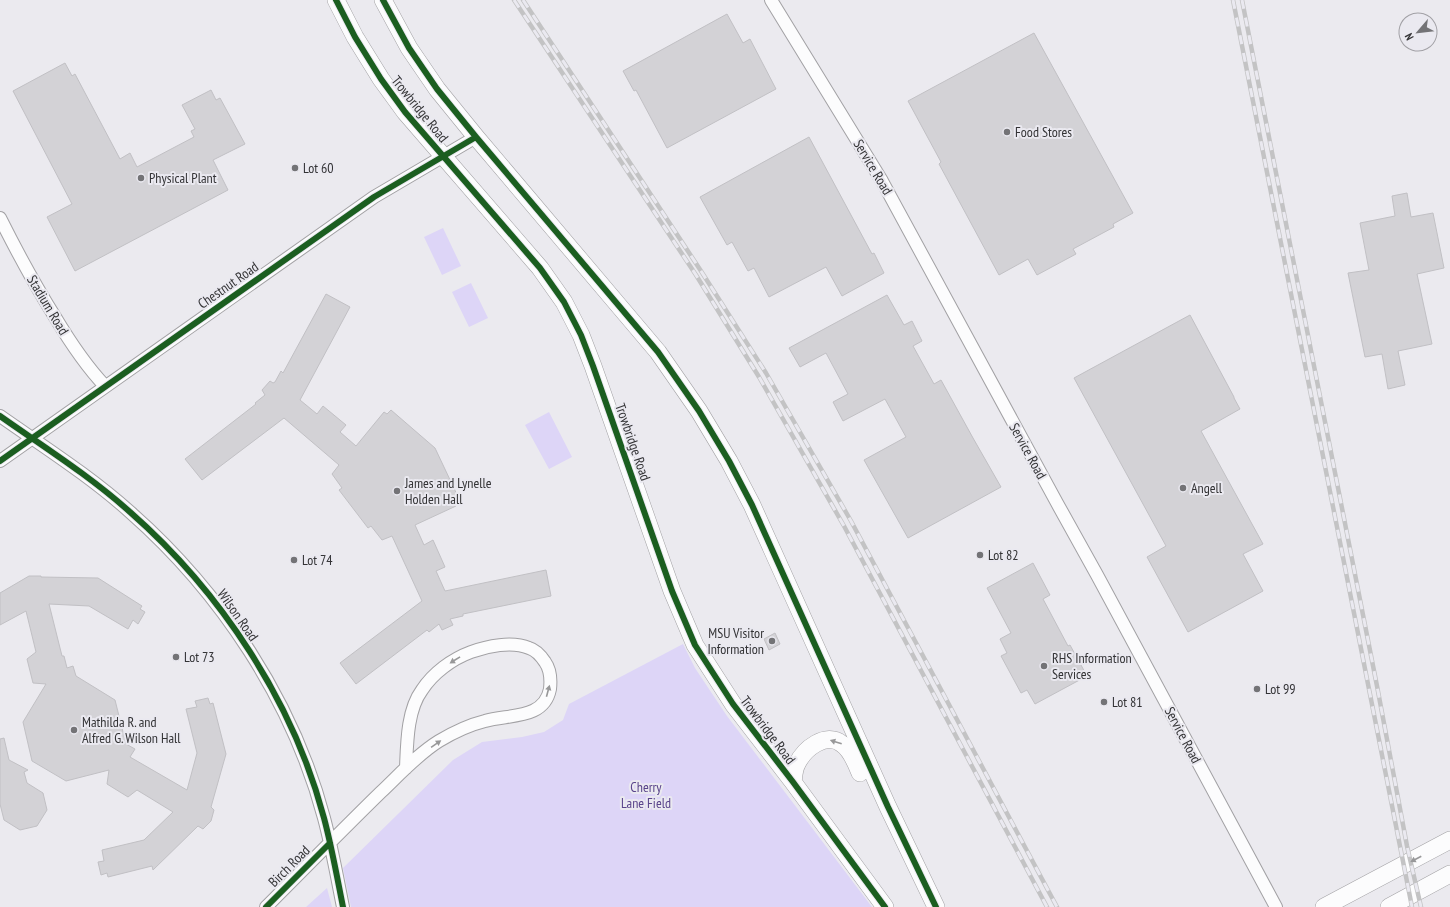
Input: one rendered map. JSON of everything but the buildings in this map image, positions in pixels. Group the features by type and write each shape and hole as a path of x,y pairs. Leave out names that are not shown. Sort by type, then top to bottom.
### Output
{"street":[{"name":"Trowbridge Road","path":"336,0 355,37 381,79 405,112 540,268 564,302 581,335 593,366 672,591 695,644 733,704 793,782 884,907"},
{"name":"Trowbridge Road","path":"382,0 409,48 437,89 658,352 703,417 729,461 752,505 888,807 936,907"},
{"name":"Service Road","path":"771,0 882,181 1276,907"},
{"name":"Chestnut Road","path":"0,461 374,197 476,137"},
{"name":"Stadium Road","path":"0,218 35,284 73,346 90,370 106,386"},
{"name":"Wilson Road","path":"0,416 86,475 131,512 170,550 199,582 244,643 264,676 292,731 307,766 324,818 343,907"},
{"name":"Birch Road","path":"266,907 351,820 406,768 435,744 452,733 472,724 487,720 527,714 541,706 550,690 548,666 542,658 529,647 516,645 497,646 470,652 445,666 421,690 416,702 407,742 406,768"},
{"path":"793,782 796,765 805,751 818,742 833,740 842,744 851,754 912,883 931,907"},
{"path":"1324,907 1450,840"},
{"path":"1389,907 1450,874"}],"green space":[{"path":"443,228 461,266 442,275 424,237"},
{"path":"471,283 488,318 469,327 452,292"},
{"path":"549,412 572,457 549,469 525,425"},
{"name":"Cherry Lane Field","path":"683,644 695,668 727,716 872,907 351,907 343,868 453,760 482,742 522,737 544,732 563,720 569,704"},
{"path":"327,888 332,907 306,907"}],"railway":[{"path":"514,0 696,275 759,377 844,526 1047,907"},
{"path":"523,0 701,271 766,373 851,521 1057,907"},
{"path":"1233,0 1412,907"},
{"path":"1242,0 1407,846 1421,907"}],"cycle path":[{"path":"336,0 355,37 381,79 405,112 540,268 564,302 581,335 593,366 672,591 695,645 733,704 793,782 885,907"},
{"path":"383,0 409,48 437,89 658,352 699,411 729,461 752,505 888,807 936,907"},
{"path":"0,461 374,197 476,137"},
{"path":"0,416 83,474 115,499 163,543 194,577 223,613 250,651 273,691 293,732 310,775 324,818 343,907"},
{"path":"266,907 330,843"}],"place":[{"name":"Food Stores","path":"1007,132"},
{"name":"Lot 60","path":"295,168"},
{"name":"Physical Plant","path":"141,178"},
{"name":"Angell","path":"1183,488"},
{"name":"James and Lynelle Holden Hall","path":"397,491"},
{"name":"Lot 82","path":"980,555"},
{"name":"Lot 74","path":"294,560"},
{"name":"MSU Visitor Information","path":"772,641"},
{"name":"Lot 73","path":"176,657"},
{"name":"RHS Information Services","path":"1044,666"},
{"name":"Lot 99","path":"1257,689"},
{"name":"Lot 81","path":"1104,702"},
{"name":"Mathilda R. and Alfred G. Wilson Hall","path":"74,730"}]}
